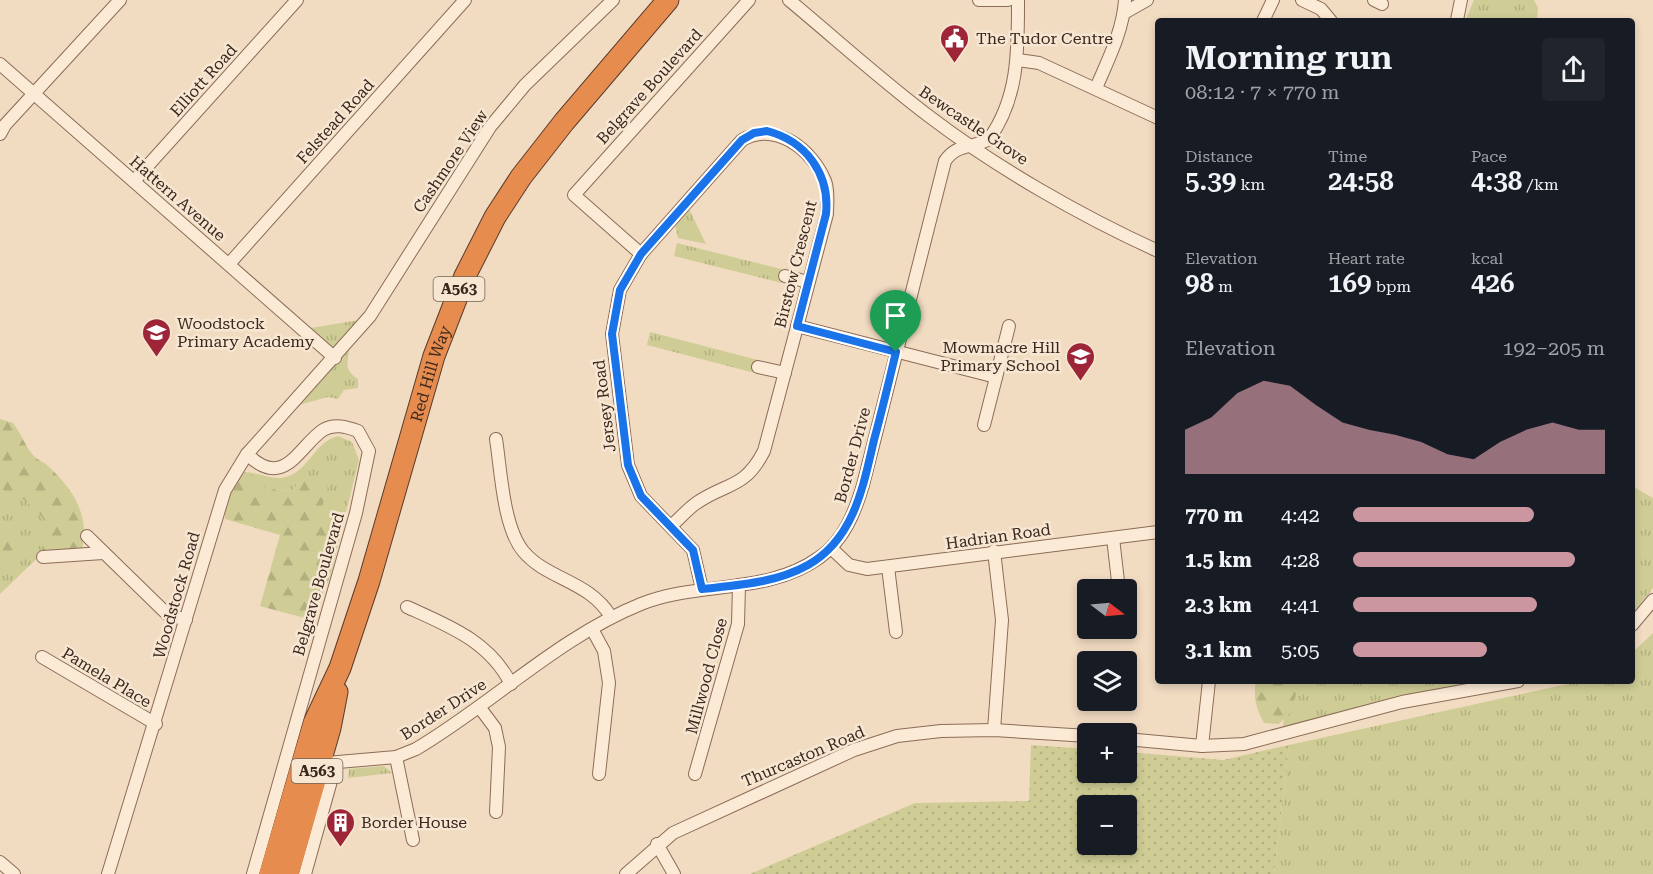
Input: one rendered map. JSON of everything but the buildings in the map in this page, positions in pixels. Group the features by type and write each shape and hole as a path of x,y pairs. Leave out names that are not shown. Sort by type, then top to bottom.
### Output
{"highway":[{"name":"Red Hill Way","path":"288,874 319,764 314,723 340,668 369,581 434,356 465,276 495,217 521,177 564,122 650,24 668,0"},
{"name":"Red Hill Way","path":"650,24 677,0"},
{"name":"Red Hill Way","path":"270,874 319,764"}],"street":[{"path":"0,134 4,125 120,0"},
{"name":"Elliott Road","path":"134,182 297,0"},
{"name":"Felstead Road","path":"229,264 465,0"},
{"name":"Cashmore View","path":"335,358 369,316 490,127 525,85 613,0"},
{"name":"Belgrave Boulevard","path":"641,254 574,195 749,0"},
{"name":"Bewcastle Grove","path":"789,0 890,85 971,144 1056,200 1155,250"},
{"path":"979,0 1008,0"},
{"name":"Border Drive","path":"319,764 396,758 416,749 480,708 511,684 611,617 668,595 739,585 789,573 807,565 831,548 857,505 945,161 951,152 988,140 1007,105 1018,60 1018,0"},
{"path":"1096,88 1112,51 1124,13 1125,0"},
{"path":"1124,13 1147,0"},
{"path":"1264,18 1273,0"},
{"path":"1302,0 1321,9 1328,18"},
{"path":"1457,18 1461,0"},
{"path":"1018,60 1039,63 1155,117"},
{"name":"Hattern Avenue","path":"0,64 335,358"},
{"name":"Birstow Crescent","path":"641,254 742,140 754,133 767,131 787,138 811,160 826,183 826,214 764,451 756,468 745,479 696,503 672,526"},
{"name":"Jersey Road","path":"641,254 627,274 615,305 612,334 630,472 641,496 693,550 702,589"},
{"path":"785,276 808,282"},
{"path":"797,326 996,377"},
{"path":"984,425 1009,326"},
{"name":"Woodstock Road","path":"108,874 156,724 225,490 247,454 335,358"},
{"path":"758,367 785,373"},
{"name":"Belgrave Boulevard","path":"247,454 255,462 265,466 287,465 298,458 323,430 335,426 358,431 369,451 353,524 253,874"},
{"path":"496,439 511,527 517,542 533,560 597,597 611,617"},
{"name":"Hadrian Road","path":"831,548 849,565 858,568 888,567 994,551 1155,532"},
{"path":"87,536 167,614 186,620"},
{"path":"1113,538 1118,579"},
{"path":"994,551 1002,620 994,730"},
{"path":"43,557 103,553"},
{"path":"888,567 896,632"},
{"name":"Millwood Close","path":"695,774 738,624 739,585"},
{"path":"1635,621 1653,600"},
{"path":"407,608 472,639 490,653 511,684"},
{"path":"592,628 604,651 609,667 604,768"},
{"name":"Pamela Place","path":"42,657 156,724"},
{"path":"1202,746 1209,684"},
{"path":"1137,740 1202,746 1244,744 1402,702 1501,684"},
{"path":"480,708 495,728 499,747 496,812"},
{"name":"Thurcaston Road","path":"626,874 657,844 673,833 854,750 897,736 941,731 994,730 1077,735"},
{"path":"396,758 413,840"},
{"path":"305,874 319,764"},
{"path":"657,844 674,874"},
{"path":"0,862 14,874"}],"green space":[{"path":"1474,0 1534,0 1538,8 1537,18 1466,18"},
{"path":"689,209 706,244 678,238 675,225"},
{"path":"677,243 785,270 782,283 674,256"},
{"path":"359,320 335,350 311,328"},
{"path":"650,332 758,360 755,373 647,345"},
{"path":"349,350 348,367 358,379 358,388 344,390 338,399 328,397 299,405"},
{"path":"0,419 13,423 33,455 57,475 72,493 84,525 82,549 41,554 48,523 25,500 11,495 0,486"},
{"path":"338,436 352,442 359,460 330,577 312,620 337,531 322,507 299,483 291,491 273,489 265,495 243,472 276,478 290,476 298,471 329,439"},
{"path":"0,449 73,524 0,594"},
{"path":"243,472 263,479 265,495 273,489 291,491 299,483 314,477 328,487 322,507 332,514 337,531 312,620 260,606 280,535 225,519 225,490"},
{"path":"1635,488 1653,498 1653,588 1635,611"},
{"path":"5,530 17,534 22,552 15,561 0,567 0,533"},
{"path":"1653,633 1653,874 1274,874 1289,745 1567,684 1635,684 1635,650"},
{"path":"1256,684 1299,684 1291,712 1279,724 1264,723 1259,713"},
{"path":"1287,684 1469,684 1397,696 1283,728"},
{"path":"1031,745 1077,748 1077,783 1137,783 1137,753 1223,760 1289,745 1274,874 750,874 915,803 1029,801"},
{"path":"384,766 392,773 348,778 349,769"}],"place":[{"name":"The Tudor Centre","path":"955,64"},
{"name":"Woodstock Primary Academy","path":"156,358"},
{"name":"Mowmacre Hill Primary School","path":"1081,382"},
{"name":"Border House","path":"340,848"}],"route":[{"path":"767,131 787,138 811,160 826,183 828,196 826,214 797,326 896,352 863,485 851,519 841,536 820,557 789,573 739,585 702,589 698,562 693,550 641,496 633,480 628,465 612,334 615,305 627,274 641,254 742,140 754,133 767,131"}]}
